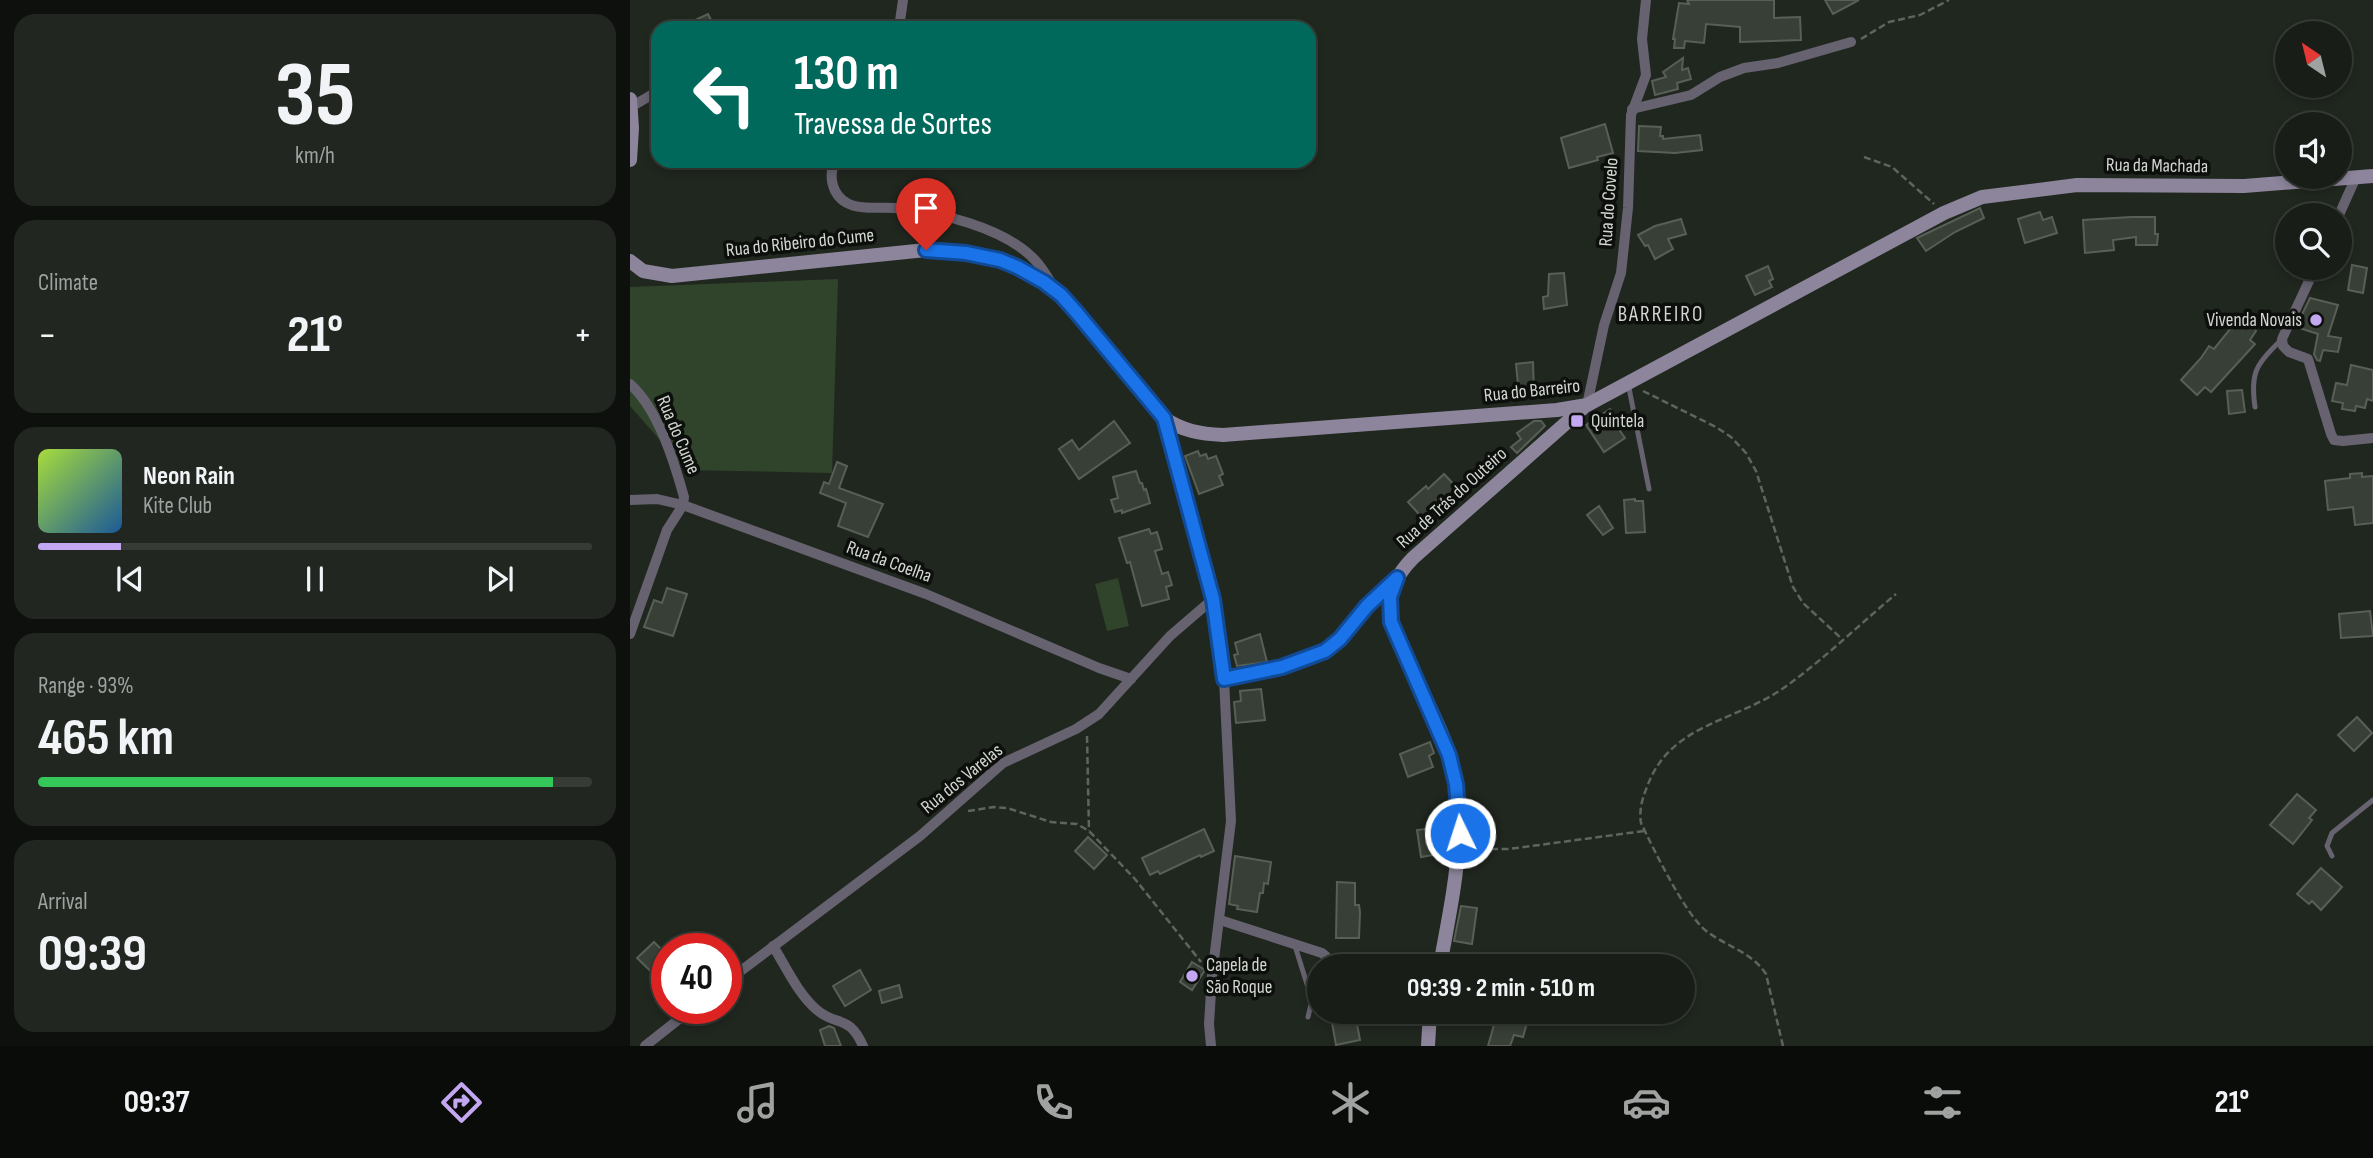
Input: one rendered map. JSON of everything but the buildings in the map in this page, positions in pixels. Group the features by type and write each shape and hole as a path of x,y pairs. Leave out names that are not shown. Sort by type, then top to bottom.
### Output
{"street":[{"path":"900,21 903,0"},
{"name":"Rua do Covelo","path":"1587,405 1602,332 1621,273 1628,208 1632,109 1646,75 1642,39 1646,0"},
{"path":"1632,109 1691,95 1744,68 1778,63 1851,42"},
{"path":"631,107 651,95"},
{"path":"630,99 630,152"},
{"path":"834,168 831,180 836,193 845,202 858,206 932,213 972,225 1024,251 1041,267 1057,292"},
{"name":"Rua da Machada","path":"1944,213 1982,197 2077,185 2244,186 2373,176"},
{"path":"2344,203 2356,177"},
{"name":"Rua do Barreiro","path":"1164,418 1177,427 1192,432 1223,435 1557,410 1587,405 1944,213"},
{"name":"Rua do Ribeiro do Cume","path":"630,261 643,271 672,276 906,251 945,250 1000,260 1030,273 1057,292 1164,418"},
{"path":"2309,280 2282,343 2286,349 2308,359 2330,435 2334,440 2343,442 2373,438"},
{"name":"Rua do Cume","path":"630,384 645,400 662,434 682,492 683,505"},
{"name":"Rua de Trás do Outeiro","path":"1442,954 1460,849 1457,791 1449,755 1391,622 1390,597 1397,578 1419,553 1564,422 1587,405"},
{"path":"1164,418 1213,599 1224,679 1231,811 1212,976 1209,1024 1211,1046"},
{"name":"Rua da Coelha","path":"630,500 657,499 683,505 926,594 1131,679"},
{"path":"630,634 667,530 683,505"},
{"path":"1224,679 1282,667 1325,651 1340,639 1367,606 1397,578"},
{"name":"Rua dos Varelas","path":"742,970 920,836 1003,763 1087,722 1108,705 1170,636 1213,599"},
{"path":"1220,920 1323,954"},
{"path":"773,946 812,1005 822,1014 851,1026 863,1046"},
{"path":"645,1046 673,1024"},
{"path":"1428,1046 1429,1024"}],"lane":[{"path":"2255,407 2252,389 2255,371 2264,357 2282,339"},
{"path":"1628,383 1650,489"},
{"path":"2332,856 2327,846 2330,836 2373,800"},
{"path":"1295,944 1307,984"}],"path":[{"path":"1851,42 1889,22 1920,15 1949,0"},
{"path":"1864,157 1892,167 1944,213"},
{"path":"1628,383 1716,427 1731,436 1746,453 1756,471 1793,587 1803,603 1842,639"},
{"path":"1783,1046 1770,986 1760,965 1714,937 1698,923 1645,831 1640,815 1641,805 1651,775 1669,750 1690,734 1775,694 1896,594"},
{"path":"1087,722 1089,831"},
{"path":"967,811 1007,808 1051,822 1077,824 1089,831 1135,879 1212,976"},
{"path":"1460,849 1509,849 1645,831"}],"green space":[{"path":"838,279 832,473 686,470 630,406 630,287"},
{"path":"1118,578 1129,626 1107,631 1095,584"}],"place":[{"name":"Vivenda Novais","path":"2316,320"},
{"name":"Quintela","path":"1577,421"},
{"name":"Capela de São Roque","path":"1192,976"}],"district":[{"name":"BARREIRO","path":"1661,314"}],"route":[{"path":"926,250 945,250 1000,260 1044,282 1061,295 1077,313 1164,418 1213,599 1224,679 1282,667 1325,651 1340,639 1367,606 1397,578 1390,597 1391,622 1445,741 1456,784 1460,833"}]}
